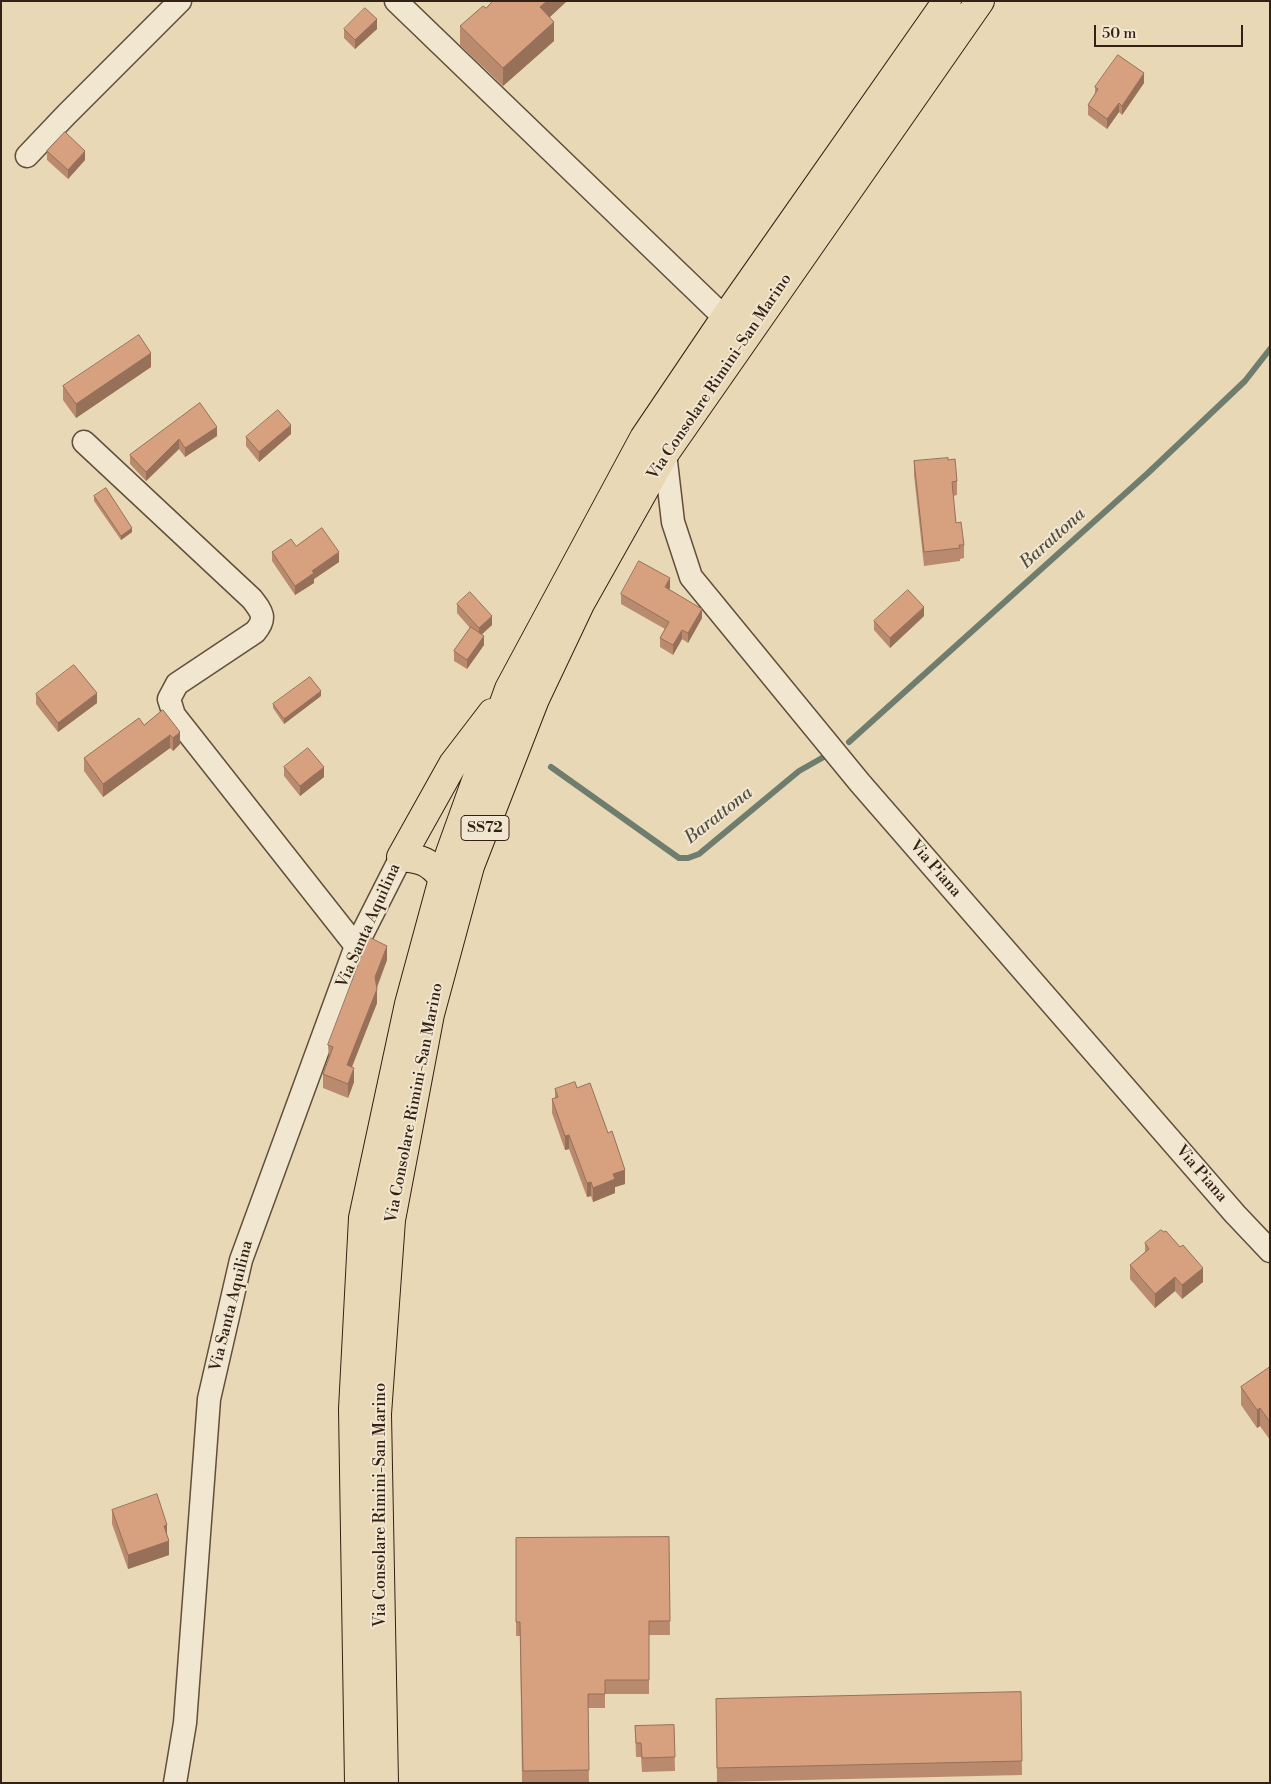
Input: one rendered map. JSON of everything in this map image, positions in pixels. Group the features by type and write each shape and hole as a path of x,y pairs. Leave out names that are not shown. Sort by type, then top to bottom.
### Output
{"main road":[{"name":"Via Consolare Rimini-San Marino","path":"358,1783 353,1409 363,1218 409,1004 422,865 450,853 509,689 644,438 725,318 947,1"},
{"name":"Via Consolare Rimini-San Marino","path":"384,1783 378,1414 391,1220 430,1014 470,866 536,699 580,604 666,453 980,1"},
{"path":"422,865 453,764 509,689"}],"street":[{"path":"27,156 180,1"},
{"name":"Via Consolare Rimini-San Marino","path":"396,1 725,318"},
{"path":"84,442 244,592 262,614 262,624 255,632 177,684 169,699 174,714 356,946"},
{"name":"Via Piana","path":"666,453 673,522 691,577 860,783 1235,1214 1270,1251"},
{"name":"Via Santa Aquilina","path":"175,1783 185,1723 208,1417 240,1260 356,946 422,865"}],"building":[{"path":"493,1 547,1 540,7 554,22 503,68 460,26 483,6 486,8"},
{"path":"365,8 377,19 355,40 344,29"},
{"path":"1118,55 1144,73 1122,106 1119,103 1107,119 1088,105 1098,89 1095,87"},
{"path":"65,132 85,151 68,170 47,151"},
{"path":"139,335 151,353 76,404 63,386"},
{"path":"200,403 217,427 185,448 179,439 146,472 130,455"},
{"path":"278,410 291,425 259,452 246,437"},
{"path":"948,458 948,460 955,459 957,481 952,482 956,523 961,522 964,545 959,545 960,548 924,552 914,461"},
{"path":"106,488 132,528 121,536 94,496"},
{"path":"322,528 339,552 295,586 272,552 291,539 296,546"},
{"path":"639,561 670,578 665,587 702,609 688,633 682,630 673,645 660,638 669,622 621,594"},
{"path":"908,590 924,607 890,638 874,621"},
{"path":"470,592 492,616 479,628 457,604"},
{"path":"471,627 484,636 467,660 454,651"},
{"path":"74,665 97,693 58,723 36,694"},
{"path":"310,677 321,691 284,719 273,704"},
{"path":"163,710 180,732 173,738 170,735 103,784 84,758 139,718 144,725"},
{"path":"308,748 324,767 300,786 284,767"},
{"path":"369,937 387,946 375,977 377,989 347,1065 354,1068 348,1084 323,1074 333,1047 328,1045"},
{"path":"575,1082 577,1088 590,1083 608,1133 612,1131 625,1170 613,1174 615,1179 593,1188 591,1182 587,1183 569,1135 565,1136 552,1099 558,1097 555,1089"},
{"path":"1161,1230 1166,1231 1180,1247 1183,1245 1203,1268 1182,1285 1175,1277 1155,1294 1130,1265 1149,1249 1145,1243"},
{"path":"1270,1367 1270,1422 1260,1408 1257,1410 1241,1387"},
{"path":"157,1494 167,1525 164,1526 169,1541 128,1555 112,1510"},
{"path":"669,1537 670,1621 649,1621 649,1680 605,1680 605,1694 588,1694 589,1770 523,1771 520,1622 516,1622 516,1538"},
{"path":"1021,1692 1022,1761 717,1768 716,1699"},
{"path":"674,1725 675,1757 642,1758 641,1743 636,1743 635,1726"}],"waterway":[{"name":"Barattona","path":"849,742 1148,473 1245,381 1270,349"},
{"name":"Barattona","path":"551,767 679,858 688,858 699,854 799,771 829,754"}]}
